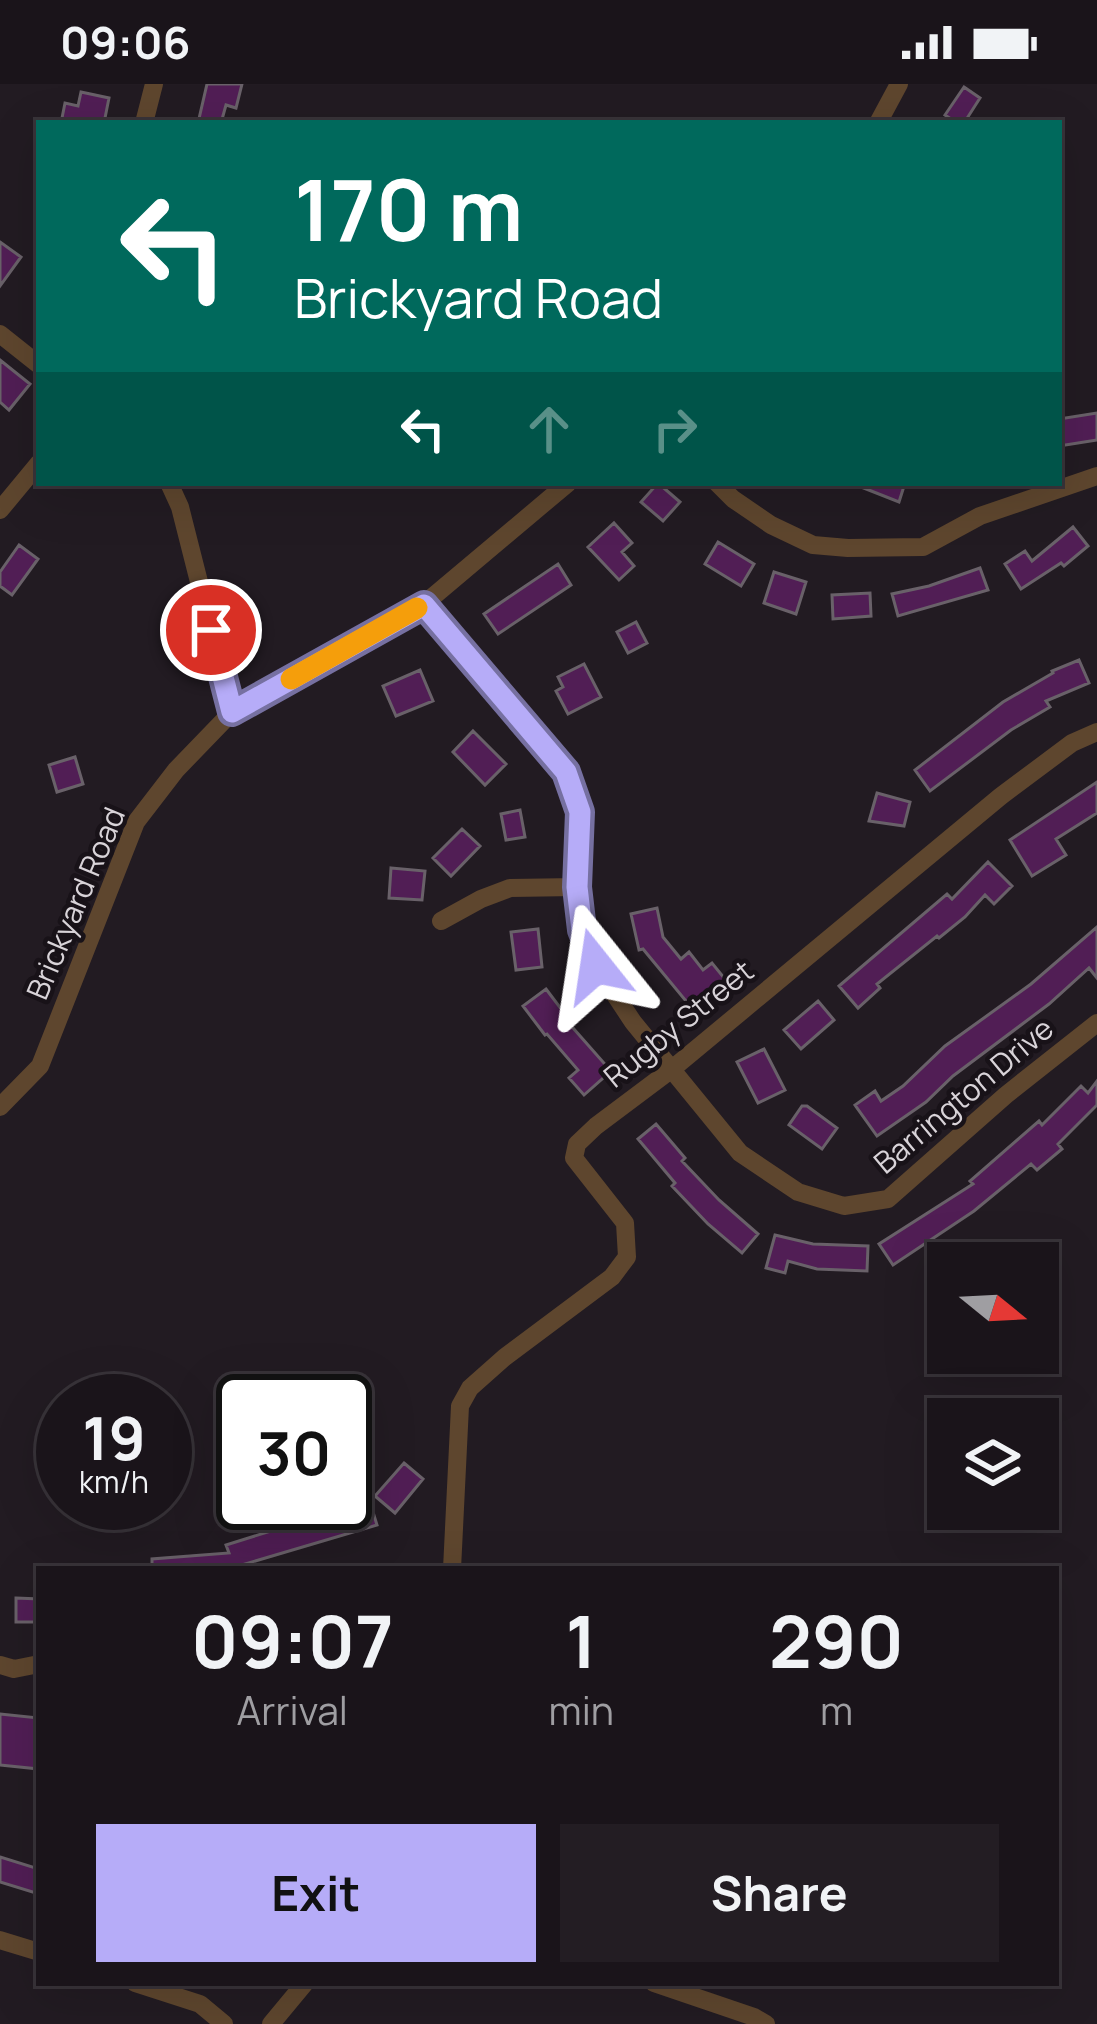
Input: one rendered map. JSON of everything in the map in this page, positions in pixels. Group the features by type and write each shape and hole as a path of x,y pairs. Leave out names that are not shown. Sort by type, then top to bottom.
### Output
{"street":[{"path":"145,120 154,84"},
{"path":"880,120 899,84"},
{"path":"0,334 36,363"},
{"path":"0,510 36,467"},
{"path":"720,486 771,525 813,544 886,548 923,547 980,516 1097,476"},
{"path":"170,486 180,507 232,712"},
{"name":"Brickyard Road","path":"0,1107 40,1066 136,822 176,770 232,712 424,605 564,486"},
{"name":"Barrington Drive","path":"424,605 566,772 580,812 577,887 582,930 596,966 633,1022 740,1153 798,1192 844,1205 888,1199 1097,1023"},
{"name":"Rugby Street","path":"452,1566 460,1406 470,1388 612,1276 627,1257 625,1223 574,1158 577,1144 1000,796 1072,743 1097,732"},
{"path":"440,920 510,888 577,887"},
{"path":"0,1665 14,1669 36,1665"},
{"path":"0,1940 36,1951"},
{"path":"144,1986 200,2004 224,2024"},
{"path":"271,2024 303,1986"},
{"path":"663,1986 766,2024"}],"building":[{"path":"207,84 242,84 236,108 226,105 222,120 199,120"},
{"path":"964,87 980,98 966,120 945,115"},
{"path":"81,92 109,98 105,120 62,120 65,103 78,106"},
{"path":"0,242 21,257 0,286"},
{"path":"0,360 30,384 9,410 0,402"},
{"path":"1097,413 1097,440 1062,446 1062,419"},
{"path":"655,486 661,486 680,502 663,521 641,502"},
{"path":"859,486 904,486 899,502"},
{"path":"614,523 632,543 622,552 634,566 619,580 588,547"},
{"path":"1073,527 1088,546 1064,566 1061,563 1021,589 1005,564 1025,551 1032,561"},
{"path":"718,542 754,564 741,586 705,564"},
{"path":"19,545 38,559 12,595 0,586 0,572"},
{"path":"558,564 571,585 498,634 484,614"},
{"path":"980,568 988,590 898,616 892,594"},
{"path":"774,572 806,582 796,614 764,603"},
{"path":"870,593 871,616 833,619 832,595"},
{"path":"636,622 647,643 628,653 617,632"},
{"path":"1079,660 1089,683 1046,701 1050,707 930,791 915,770 1003,702"},
{"path":"584,664 601,697 568,714 556,691 563,687 558,677"},
{"path":"420,670 433,701 396,716 383,686"},
{"path":"473,731 506,764 485,785 453,752"},
{"path":"75,757 83,784 57,792 49,765"},
{"path":"1097,782 1097,813 1056,839 1066,855 1032,876 1010,840"},
{"path":"877,793 910,802 904,826 869,821"},
{"path":"520,810 525,837 506,840 501,814"},
{"path":"462,829 480,846 451,876 433,858"},
{"path":"988,862 1012,886 994,904 985,895 965,917 877,984 880,988 858,1008 839,986 947,894 952,899"},
{"path":"391,868 425,871 422,900 389,898"},
{"path":"657,908 663,937 681,959 689,952 703,970 712,963 729,984 695,1012 643,949 639,950 631,914"},
{"path":"1097,927 1097,978 1089,968 926,1102 877,1136 855,1105 875,1091 881,1101 903,1086 945,1046 1031,984"},
{"path":"538,929 542,967 516,970 511,932"},
{"path":"546,989 611,1071 584,1095 569,1078 578,1070 523,1006"},
{"path":"818,1001 834,1020 801,1049 784,1030"},
{"path":"764,1049 785,1090 758,1103 737,1062"},
{"path":"1097,1081 1097,1105 1058,1144 1062,1149 1037,1170 1031,1164 974,1211 893,1265 879,1244 973,1184 970,1181 1039,1121 1042,1125 1081,1086 1088,1093"},
{"path":"802,1106 837,1128 822,1149 789,1125"},
{"path":"656,1124 685,1158 682,1161 758,1234 742,1253 672,1186 675,1183 638,1139"},
{"path":"775,1235 813,1244 868,1246 867,1271 817,1269 788,1261 785,1273 766,1268"},
{"path":"404,1463 423,1479 395,1513 375,1496"},
{"path":"274,1530 360,1530 238,1566 152,1566 152,1559 229,1553 226,1545"},
{"path":"16,1598 36,1599 36,1622 16,1622"},
{"path":"0,1714 36,1718 36,1769 0,1765"},
{"path":"0,1857 36,1868 36,1893 0,1882"}],"slow traffic":[{"path":"291,679 417,608"}],"route":[{"path":"211,630 232,712 424,605 566,772 580,812 577,887 582,930 596,966"}]}
